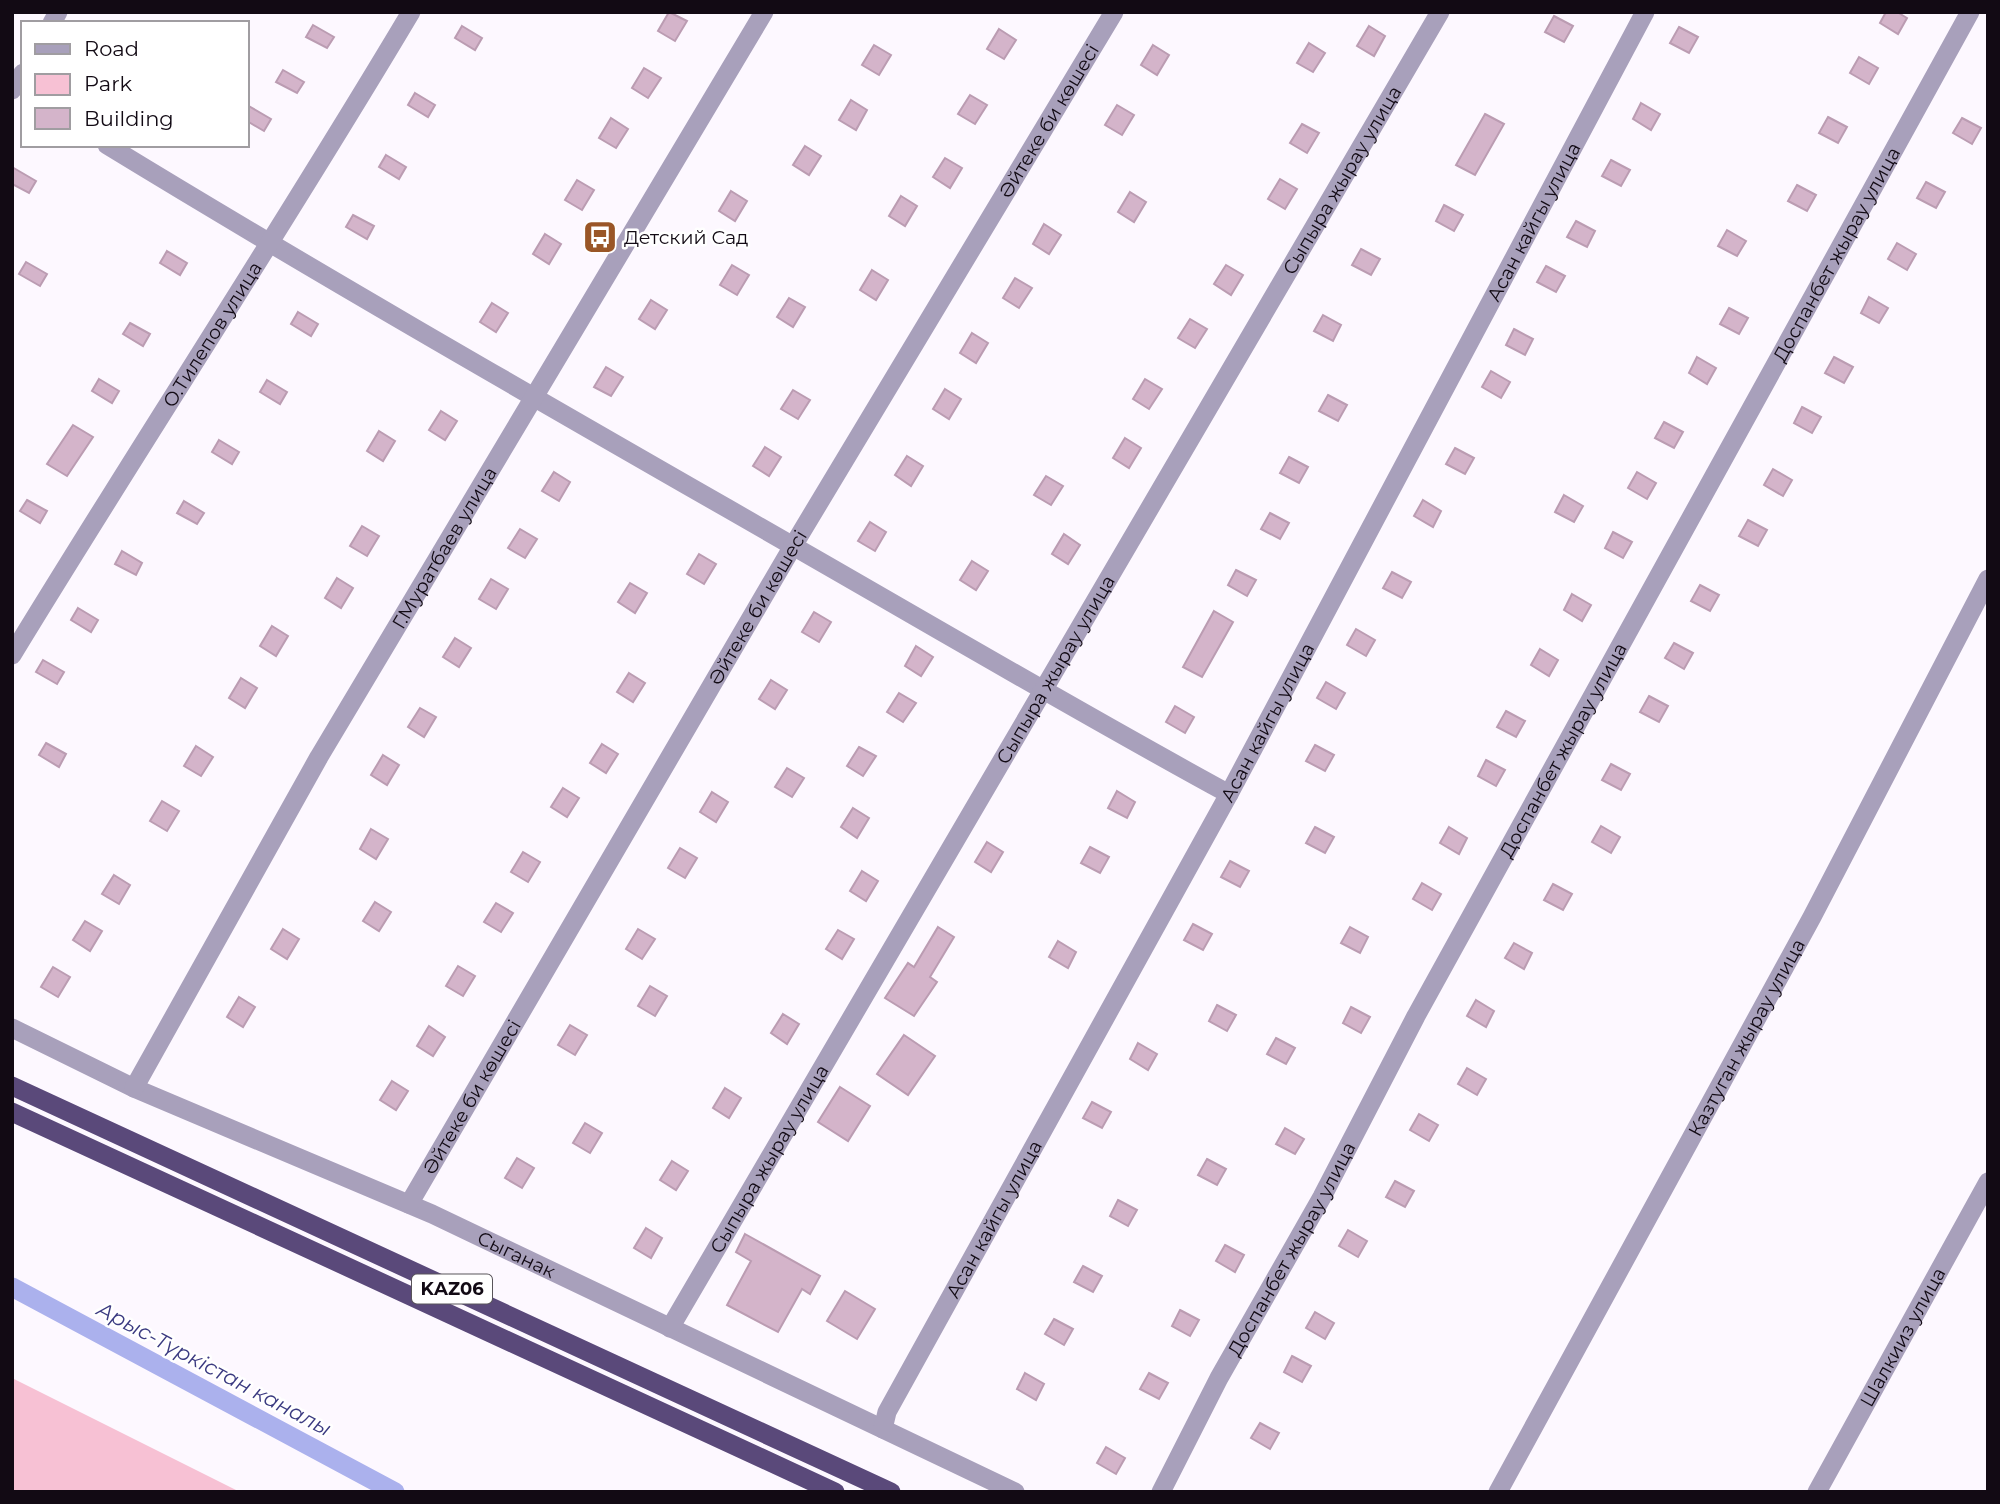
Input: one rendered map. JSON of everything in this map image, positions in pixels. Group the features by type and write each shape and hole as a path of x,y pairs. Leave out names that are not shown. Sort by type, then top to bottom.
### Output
{"highway":[{"name":"KАZ06","path":"12,1086 891,1492"},
{"name":"KАZ06","path":"12,1112 835,1492"}],"street":[{"name":"О.Тилепов улица","path":"12,655 268,244 316,173 411,12"},
{"name":"Г.Муратбаев улица","path":"134,1088 318,757 764,12"},
{"name":"Әйтеке би көшесі","path":"409,1205 793,546 1114,12"},
{"name":"Сыпыра жырау улица","path":"670,1328 1040,691 1269,310 1440,12"},
{"name":"Асан кайгы улица","path":"883,1429 887,1412 1229,794 1645,12"},
{"name":"Доспанбет жырау улица","path":"1161,1492 1219,1378 1322,1197 1423,1004 1970,12"},
{"path":"110,147 268,244 534,400 793,546 1040,691 1229,794"},
{"name":"Казтуган жырау улица","path":"1498,1492 1812,918 1988,579"},
{"name":"Сыганак","path":"12,1028 134,1088 409,1205 1014,1492"},
{"name":"Шалкииз улица","path":"1817,1492 1988,1182"}],"green space":[{"path":"12,1378 240,1492 12,1492"}],"building":[{"path":"669,12 687,21 675,41 658,31"},
{"path":"1886,12 1897,12 1907,18 1898,34 1880,23"},
{"path":"1554,16 1573,26 1564,42 1545,32"},
{"path":"313,25 334,37 327,48 306,37"},
{"path":"462,26 482,38 475,50 455,38"},
{"path":"1369,26 1385,36 1374,56 1357,46"},
{"path":"1679,27 1698,37 1689,53 1670,43"},
{"path":"999,29 1016,40 1004,59 987,49"},
{"path":"1309,43 1325,53 1313,72 1297,63"},
{"path":"874,45 891,55 879,75 862,65"},
{"path":"1153,45 1169,55 1157,75 1141,65"},
{"path":"1859,57 1878,68 1869,84 1850,73"},
{"path":"644,68 661,78 648,98 632,88"},
{"path":"283,70 304,82 297,93 276,82"},
{"path":"415,93 435,105 428,117 408,105"},
{"path":"970,95 987,105 975,124 958,114"},
{"path":"851,100 867,110 856,130 839,120"},
{"path":"1641,103 1660,114 1651,130 1633,119"},
{"path":"1117,105 1134,115 1122,135 1105,125"},
{"path":"248,106 271,119 264,131 248,122"},
{"path":"1485,114 1504,124 1475,175 1456,165"},
{"path":"1828,117 1847,127 1838,143 1819,133"},
{"path":"611,118 628,129 616,148 599,138"},
{"path":"1962,118 1981,128 1972,144 1953,133"},
{"path":"1302,124 1319,133 1307,153 1290,143"},
{"path":"805,146 821,156 809,175 793,165"},
{"path":"386,155 406,167 399,179 379,167"},
{"path":"945,158 962,168 950,188 933,177"},
{"path":"1611,160 1630,170 1621,186 1602,176"},
{"path":"12,167 36,181 29,193 12,184"},
{"path":"1280,179 1297,189 1285,209 1268,199"},
{"path":"577,180 594,190 582,210 565,200"},
{"path":"1926,182 1945,192 1936,208 1917,198"},
{"path":"1797,185 1816,195 1807,211 1788,201"},
{"path":"731,191 747,201 735,221 719,211"},
{"path":"1130,192 1146,202 1134,222 1118,212"},
{"path":"901,196 917,206 905,226 889,216"},
{"path":"1444,205 1463,215 1454,231 1436,221"},
{"path":"353,215 374,226 367,239 346,227"},
{"path":"1576,221 1595,231 1587,247 1567,237"},
{"path":"1044,224 1061,235 1049,254 1033,244"},
{"path":"1727,230 1746,241 1737,256 1718,246"},
{"path":"545,234 561,244 549,264 533,254"},
{"path":"1897,243 1916,254 1907,270 1888,259"},
{"path":"1361,249 1380,259 1371,275 1352,265"},
{"path":"167,251 187,263 180,275 160,263"},
{"path":"26,262 47,274 40,286 19,274"},
{"path":"732,265 749,275 737,295 720,285"},
{"path":"1226,265 1243,275 1231,295 1214,284"},
{"path":"1546,266 1565,276 1556,292 1537,282"},
{"path":"872,270 888,280 876,300 860,290"},
{"path":"1015,278 1032,288 1019,308 1003,298"},
{"path":"1869,297 1888,308 1879,323 1861,313"},
{"path":"789,298 805,307 793,327 777,317"},
{"path":"651,300 667,310 655,329 639,319"},
{"path":"492,303 508,313 496,332 480,322"},
{"path":"1729,308 1748,318 1739,334 1720,324"},
{"path":"298,312 318,324 311,336 291,324"},
{"path":"1323,315 1341,325 1333,341 1314,331"},
{"path":"1190,319 1207,329 1195,348 1178,338"},
{"path":"130,323 150,334 143,346 123,334"},
{"path":"1514,329 1533,339 1525,355 1506,345"},
{"path":"972,333 988,343 976,363 960,353"},
{"path":"1697,357 1716,368 1707,384 1689,373"},
{"path":"1834,357 1853,367 1844,383 1825,373"},
{"path":"606,367 623,377 611,396 594,387"},
{"path":"1491,371 1510,382 1501,398 1482,387"},
{"path":"99,379 119,391 112,403 92,391"},
{"path":"1145,379 1162,389 1149,409 1133,399"},
{"path":"267,380 287,392 280,404 260,392"},
{"path":"945,389 961,399 949,419 933,409"},
{"path":"793,390 810,400 798,419 781,409"},
{"path":"1328,395 1347,405 1338,421 1319,411"},
{"path":"1802,407 1821,417 1812,433 1794,423"},
{"path":"441,411 457,421 445,440 429,430"},
{"path":"1664,422 1683,432 1674,448 1655,438"},
{"path":"73,425 93,437 67,476 47,464"},
{"path":"379,431 395,441 383,461 367,451"},
{"path":"1125,438 1141,448 1129,468 1113,458"},
{"path":"219,440 239,452 232,464 212,452"},
{"path":"765,447 781,457 769,476 753,466"},
{"path":"1455,448 1474,458 1465,474 1446,464"},
{"path":"907,456 923,466 911,486 895,475"},
{"path":"1289,457 1308,467 1299,483 1280,473"},
{"path":"1773,469 1792,480 1783,496 1764,485"},
{"path":"554,472 570,482 559,501 542,491"},
{"path":"1637,472 1656,483 1647,499 1628,488"},
{"path":"1046,476 1063,486 1051,505 1034,495"},
{"path":"1564,495 1583,506 1574,522 1555,512"},
{"path":"27,500 47,511 40,523 20,511"},
{"path":"1423,500 1441,511 1433,527 1414,516"},
{"path":"184,501 204,513 197,524 177,513"},
{"path":"1270,513 1289,523 1280,539 1261,529"},
{"path":"1748,520 1767,530 1758,546 1739,536"},
{"path":"870,522 886,532 875,551 858,541"},
{"path":"362,526 379,536 367,556 350,546"},
{"path":"520,529 537,539 525,558 508,548"},
{"path":"1613,532 1632,542 1623,558 1605,548"},
{"path":"1064,534 1080,545 1068,564 1052,554"},
{"path":"122,551 142,563 136,575 115,564"},
{"path":"699,554 716,564 704,584 687,574"},
{"path":"972,561 988,571 976,590 960,580"},
{"path":"1236,570 1256,580 1247,596 1228,585"},
{"path":"1392,572 1411,582 1402,598 1383,588"},
{"path":"337,578 353,588 341,608 325,598"},
{"path":"491,579 508,589 496,609 479,599"},
{"path":"630,583 647,593 635,613 618,602"},
{"path":"1700,585 1719,595 1710,611 1691,601"},
{"path":"1572,594 1591,605 1582,621 1564,610"},
{"path":"78,608 98,620 91,632 71,620"},
{"path":"1214,611 1233,622 1202,677 1183,667"},
{"path":"814,612 831,622 819,642 802,632"},
{"path":"272,626 288,636 276,656 260,646"},
{"path":"1356,629 1375,640 1366,656 1347,645"},
{"path":"455,638 471,648 459,667 443,657"},
{"path":"1674,643 1693,653 1684,669 1665,658"},
{"path":"916,646 933,657 921,676 905,666"},
{"path":"1540,649 1558,660 1549,676 1531,665"},
{"path":"43,660 64,672 57,684 36,672"},
{"path":"629,673 645,683 633,702 617,692"},
{"path":"241,678 257,688 245,708 229,698"},
{"path":"771,680 787,690 775,709 759,699"},
{"path":"1326,682 1345,693 1336,709 1317,698"},
{"path":"899,693 916,703 903,722 887,712"},
{"path":"1649,696 1668,706 1659,722 1640,712"},
{"path":"1175,706 1194,717 1185,733 1166,722"},
{"path":"420,708 436,717 424,737 408,727"},
{"path":"1506,711 1525,721 1516,737 1497,727"},
{"path":"46,743 66,754 59,767 39,755"},
{"path":"602,744 618,754 606,773 590,763"},
{"path":"1315,745 1334,755 1325,771 1306,761"},
{"path":"196,746 213,757 201,776 184,766"},
{"path":"859,747 876,756 863,776 847,766"},
{"path":"383,755 399,765 387,785 371,775"},
{"path":"1486,760 1505,770 1496,786 1478,776"},
{"path":"1611,764 1630,774 1621,790 1602,780"},
{"path":"787,768 804,778 792,797 775,787"},
{"path":"563,788 579,798 567,817 551,807"},
{"path":"1117,791 1135,802 1127,818 1108,808"},
{"path":"712,792 728,802 716,822 700,812"},
{"path":"162,801 179,811 167,831 150,821"},
{"path":"853,808 869,818 857,838 841,827"},
{"path":"1601,826 1620,837 1611,853 1592,842"},
{"path":"1315,827 1334,837 1325,853 1306,843"},
{"path":"1449,827 1467,838 1459,854 1440,843"},
{"path":"371,829 388,839 376,859 360,849"},
{"path":"987,842 1003,852 991,872 975,862"},
{"path":"1090,847 1109,857 1100,873 1081,863"},
{"path":"680,848 697,858 685,878 668,868"},
{"path":"523,852 540,862 528,882 511,872"},
{"path":"1230,861 1249,871 1240,887 1221,877"},
{"path":"862,871 878,881 866,901 850,891"},
{"path":"114,875 130,885 119,904 102,894"},
{"path":"1422,883 1441,894 1432,910 1413,899"},
{"path":"1553,884 1572,894 1563,910 1544,900"},
{"path":"375,902 391,912 379,931 363,921"},
{"path":"496,903 513,913 501,932 484,922"},
{"path":"85,921 102,931 90,951 73,940"},
{"path":"1193,924 1212,934 1203,950 1184,940"},
{"path":"938,927 954,937 930,977 937,982 914,1016 885,998 908,963 914,967"},
{"path":"1350,927 1368,937 1360,953 1341,943"},
{"path":"283,929 299,939 287,959 271,949"},
{"path":"638,929 655,939 642,959 626,949"},
{"path":"838,930 854,939 842,959 826,949"},
{"path":"1058,941 1076,952 1068,968 1049,957"},
{"path":"1514,943 1532,953 1524,969 1505,958"},
{"path":"458,966 475,976 463,996 446,986"},
{"path":"53,967 70,977 58,997 41,987"},
{"path":"650,986 667,996 655,1016 638,1006"},
{"path":"239,997 255,1007 243,1027 227,1017"},
{"path":"1476,1000 1494,1011 1486,1027 1467,1016"},
{"path":"1217,1005 1236,1015 1227,1031 1209,1021"},
{"path":"1351,1007 1370,1017 1361,1033 1343,1023"},
{"path":"783,1014 799,1024 787,1044 771,1033"},
{"path":"570,1025 587,1035 575,1055 558,1045"},
{"path":"429,1026 445,1037 433,1056 417,1046"},
{"path":"904,1035 935,1056 908,1095 877,1074"},
{"path":"1276,1038 1295,1048 1286,1064 1267,1054"},
{"path":"1138,1043 1157,1054 1148,1070 1130,1059"},
{"path":"1467,1068 1486,1079 1477,1095 1458,1084"},
{"path":"392,1081 408,1091 396,1110 380,1100"},
{"path":"840,1087 870,1106 848,1141 818,1122"},
{"path":"725,1088 741,1098 729,1118 713,1108"},
{"path":"1092,1102 1111,1112 1102,1128 1083,1118"},
{"path":"1419,1114 1438,1125 1429,1141 1410,1130"},
{"path":"585,1123 602,1133 590,1153 573,1143"},
{"path":"1285,1128 1304,1139 1295,1154 1276,1144"},
{"path":"517,1158 534,1168 522,1188 505,1178"},
{"path":"1207,1159 1226,1169 1217,1185 1198,1175"},
{"path":"672,1161 688,1171 676,1190 660,1180"},
{"path":"1395,1181 1414,1191 1405,1207 1386,1197"},
{"path":"1118,1200 1137,1210 1128,1226 1110,1216"},
{"path":"646,1228 662,1238 651,1258 634,1248"},
{"path":"1348,1230 1367,1241 1358,1257 1339,1246"},
{"path":"745,1234 820,1276 810,1294 802,1289 778,1332 727,1305 751,1261 736,1252"},
{"path":"1225,1245 1244,1255 1235,1272 1216,1261"},
{"path":"1083,1266 1102,1276 1093,1292 1074,1282"},
{"path":"845,1291 875,1309 857,1339 827,1321"},
{"path":"1180,1310 1199,1320 1190,1336 1172,1326"},
{"path":"1315,1312 1334,1323 1325,1339 1306,1328"},
{"path":"1054,1319 1073,1329 1064,1345 1045,1334"},
{"path":"1292,1356 1311,1366 1302,1382 1284,1372"},
{"path":"1025,1373 1044,1384 1036,1400 1017,1389"},
{"path":"1149,1373 1168,1383 1159,1399 1140,1389"},
{"path":"1260,1423 1279,1433 1270,1449 1251,1438"},
{"path":"1106,1447 1125,1458 1116,1474 1097,1463"}],"waterway":[{"name":"Арыс-Түркістан каналы","path":"12,1287 395,1492"}],"place":[{"name":"Детский Сад","path":"600,237"}]}
